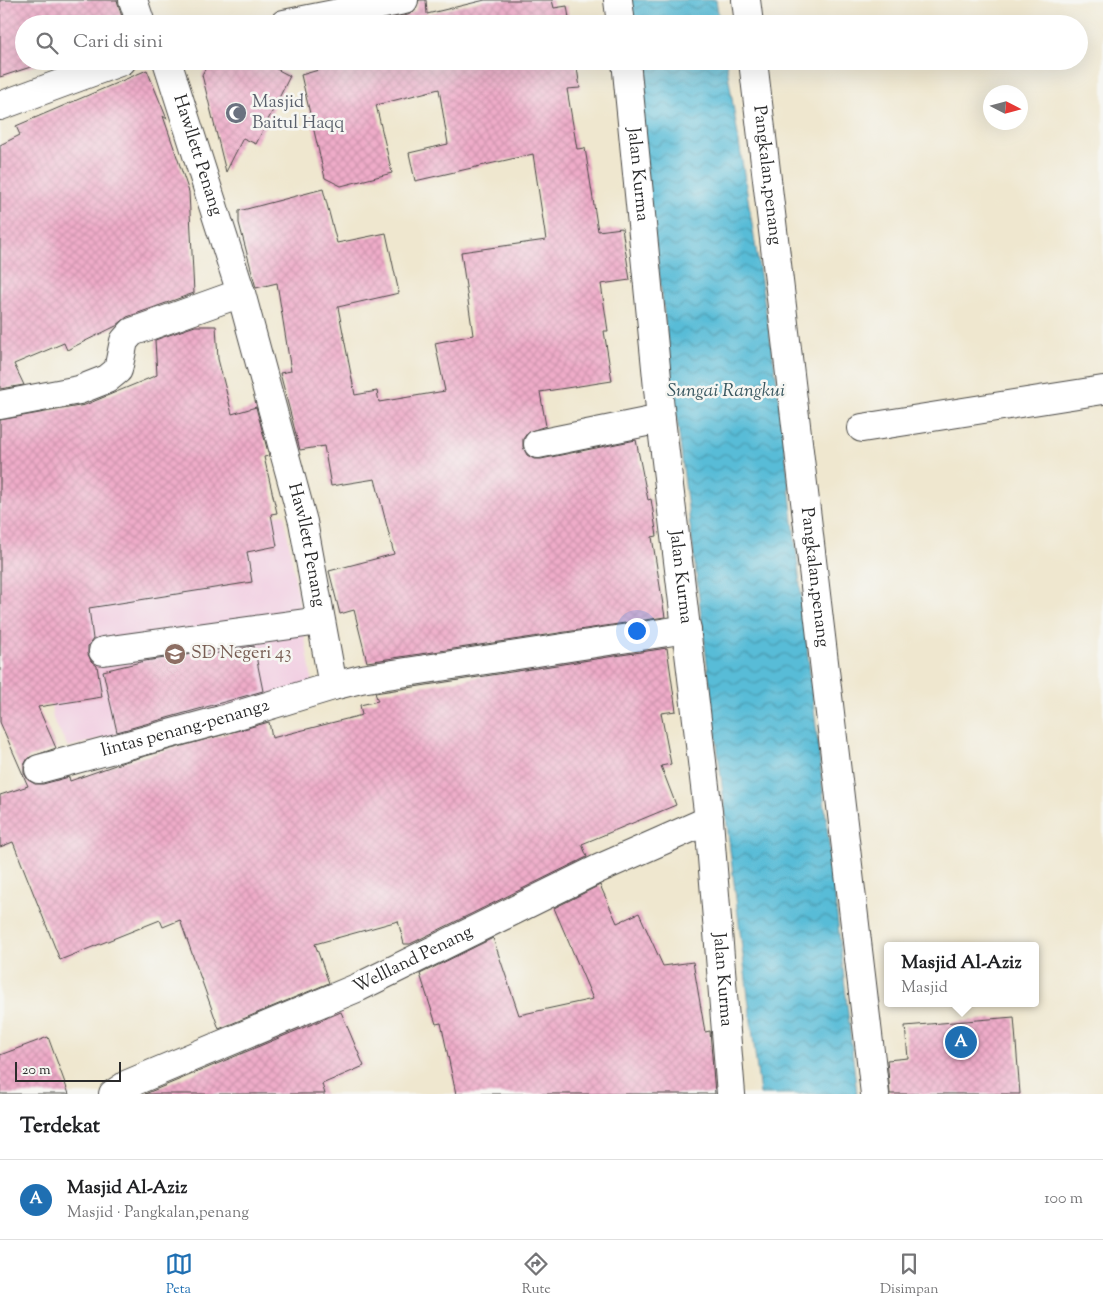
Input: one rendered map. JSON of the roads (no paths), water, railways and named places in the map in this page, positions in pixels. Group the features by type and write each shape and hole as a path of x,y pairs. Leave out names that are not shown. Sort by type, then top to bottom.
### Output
{"street":[{"path":"133,0 138,15"},
{"path":"329,15 404,0"},
{"path":"618,0 620,15"},
{"path":"746,0 748,15"},
{"path":"0,106 98,70"},
{"name":"Hawllett Penang","path":"170,70 241,293 304,522 333,686"},
{"name":"Jalan Kurma","path":"627,70 661,419 709,820 731,1094"},
{"name":"Pangkalan,penang","path":"755,70 875,1094"},
{"path":"0,405 79,390 107,379 118,370 124,341 132,332 241,293"},
{"path":"862,428 1103,390"},
{"path":"538,444 661,419"},
{"path":"103,650 320,621"},
{"path":"333,686 361,679 687,629"},
{"name":"lintas penang-penang2","path":"39,769 212,722 333,686"},
{"name":"Wellland Penang","path":"114,1094 128,1084 359,986 598,869 709,820"}],"water":[{"path":"625,0 716,0 718,15 627,15"},
{"name":"Sungai Rangkui","path":"634,70 727,70 778,387 857,1094 760,1094"}],"place":[{"name":"Masjid Baitul Haqq","path":"236,113"},
{"name":"SD Negeri 43","path":"175,654"},
{"name":"Masjid Al-Aziz","path":"961,1042"}]}
